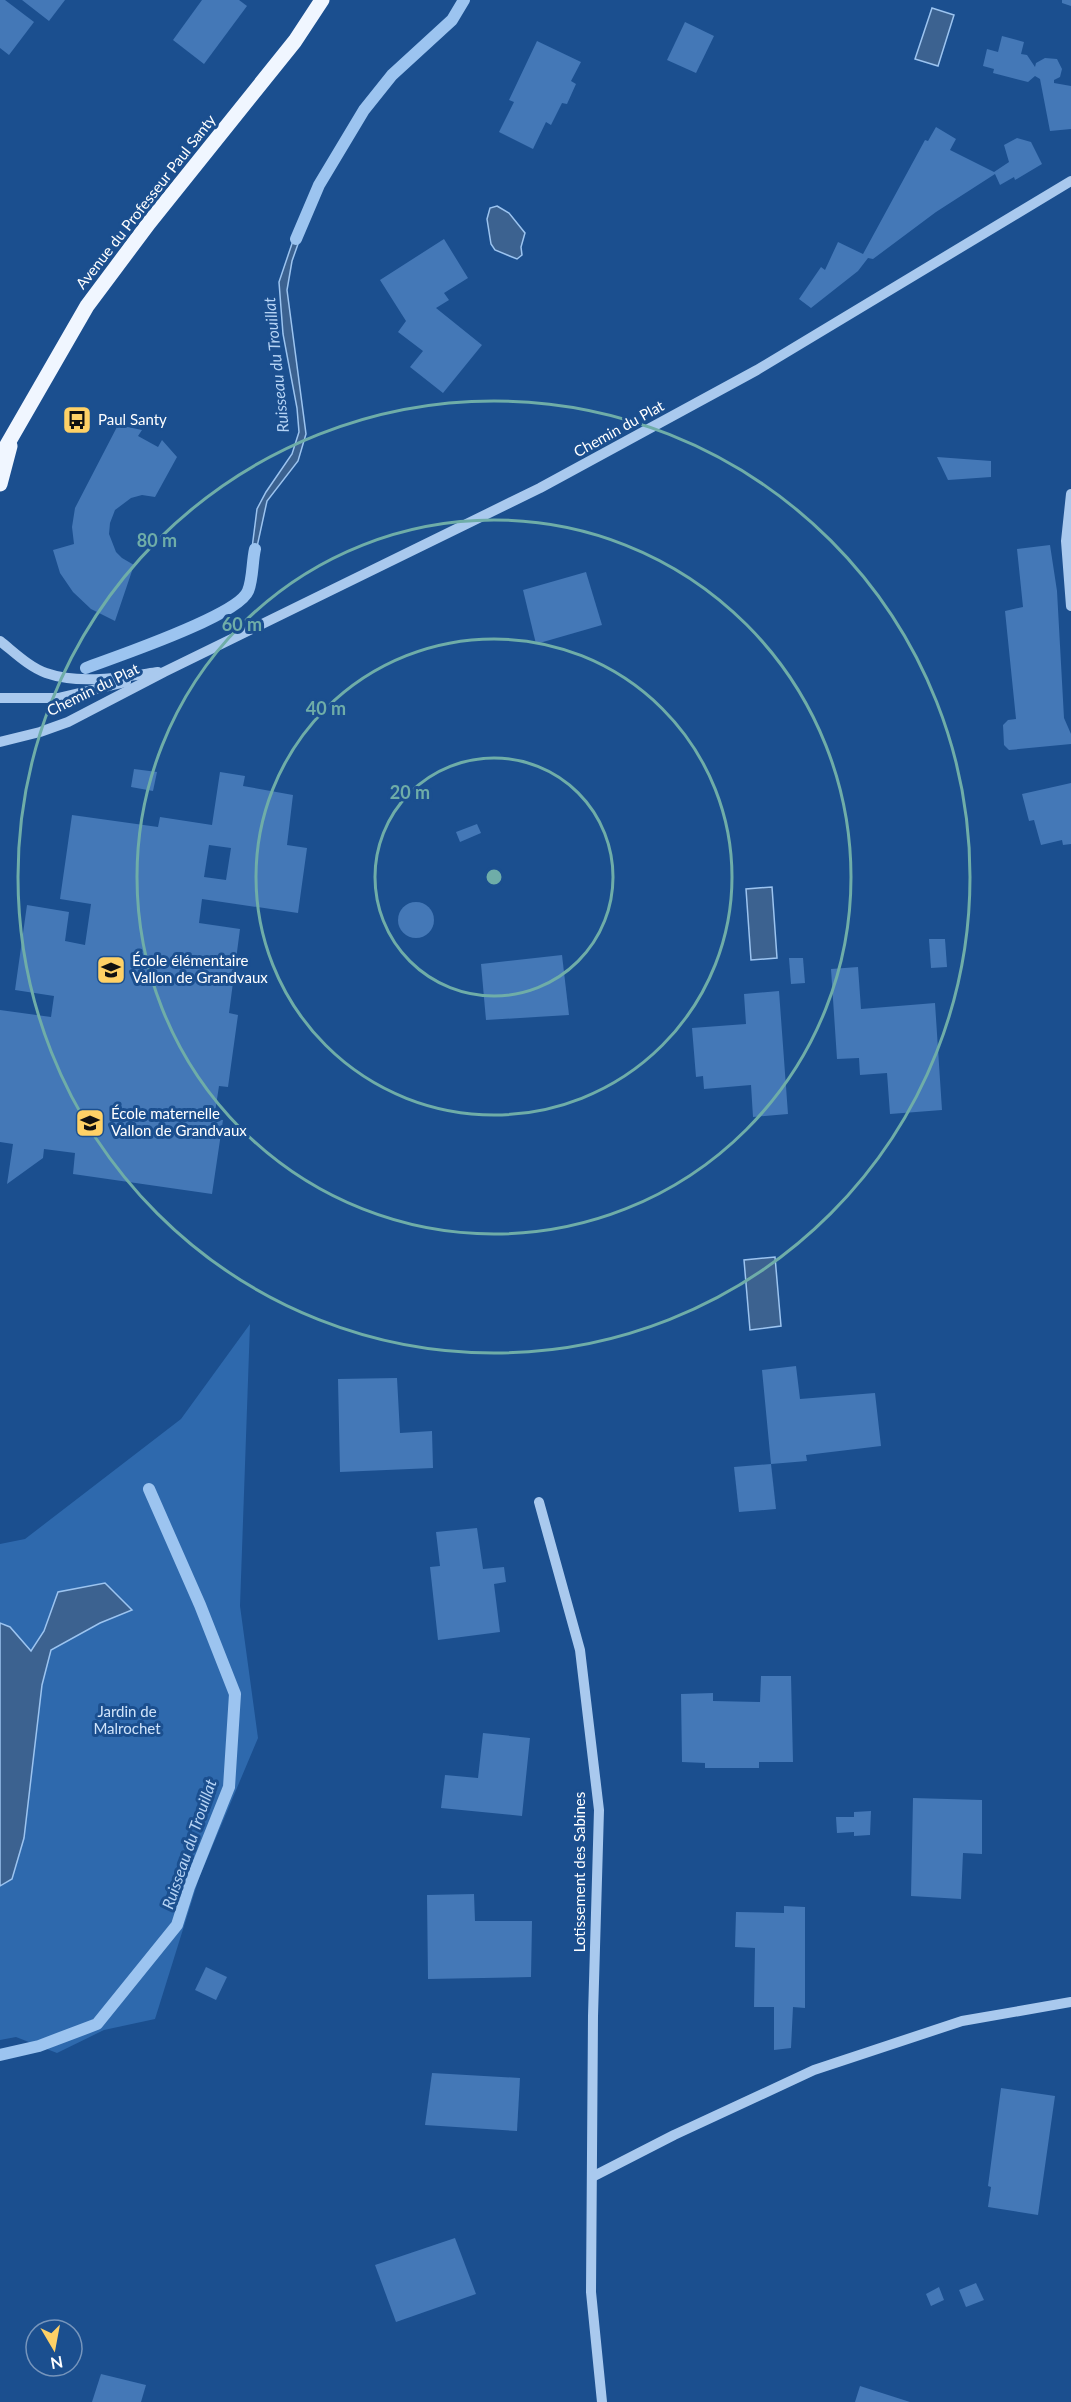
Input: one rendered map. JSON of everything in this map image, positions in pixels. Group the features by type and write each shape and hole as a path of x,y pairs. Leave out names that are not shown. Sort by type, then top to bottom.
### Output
{"main road":[{"name":"Avenue du Professeur Paul Santy","path":"0,457 87,306 149,223 296,41 322,0"},
{"name":"Avenue du Professeur Paul Santy","path":"0,484 13,436"}],"street":[{"name":"Chemin du Plat","path":"0,742 68,722 164,672 540,489 757,370 1071,181"},
{"path":"1071,494 1066,541 1071,606"},
{"name":"Chemin du Plat","path":"0,641 45,673 67,677 112,679 164,672"},
{"name":"Chemin du Plat","path":"0,698 58,698 164,672"},
{"name":"Lotissement des Sabines","path":"539,1502 580,1650 599,1809 593,2016 594,2176 591,2292 602,2402"},
{"path":"594,2176 674,2135 814,2070 962,2021 1071,2002"}],"green space":[{"name":"Jardin de Malrochet","path":"250,1324 240,1606 258,1738 199,1878 155,2019 104,2030 57,2053 16,2037 0,2040 0,1544 25,1539 181,1419"}],"shaded area":[{"path":"932,8 954,15 938,66 915,59"},
{"path":"497,206 509,213 525,233 521,247 522,255 517,259 495,250 491,244 487,219 490,208"},
{"path":"299,223 304,227 292,261 287,290 306,434 298,461 267,501 253,565 250,564 257,509 292,454 299,432 297,408 283,334 279,282"},
{"path":"772,887 777,958 751,960 746,889"},
{"path":"775,1257 781,1326 750,1330 744,1260"},
{"path":"105,1583 132,1610 100,1623 51,1650 42,1685 24,1838 12,1879 0,1886 0,1623 10,1627 31,1651 44,1631 58,1592"},
{"path":"36,2044 40,2046 0,2055 0,2051"}],"building":[{"path":"0,0 5,0 34,22 9,55 0,48"},
{"path":"22,0 65,0 49,21"},
{"path":"202,0 239,0 247,6 204,64 173,40"},
{"path":"1062,0 1071,0 1071,6 1062,3"},
{"path":"685,22 714,36 696,73 667,60"},
{"path":"1002,36 1024,42 1021,54 1027,55 1035,67 1036,63 1045,58 1057,59 1062,69 1060,77 1054,80 1054,83 1071,86 1071,129 1050,131 1040,79 1035,76 1028,82 993,73 994,69 983,66 987,49 998,52"},
{"path":"537,41 581,62 571,81 576,84 567,104 562,103 551,125 546,122 533,149 499,132 514,102 509,100"},
{"path":"936,127 956,139 950,150 994,172 1009,162 1004,145 1017,138 1031,142 1042,164 1015,180 1014,177 1000,185 995,174 936,212 873,259 868,258 858,271 811,308 799,299 821,267 825,270 838,242 863,254 925,140 928,141"},
{"path":"444,239 468,278 444,293 449,300 436,308 482,345 443,393 410,367 423,351 398,332 406,321 380,280"},
{"path":"118,425 142,430 138,436 158,447 162,440 177,457 155,497 142,495 131,498 115,510 110,523 109,534 116,552 134,565 115,621 91,609 73,592 60,573 53,550 74,544 72,527 75,508"},
{"path":"937,457 991,461 991,477 948,480"},
{"path":"1050,545 1057,591 1064,718 1071,734 1071,744 1009,750 1004,745 1003,725 1008,720 1016,719 1005,611 1023,607 1017,549"},
{"path":"586,572 602,625 536,644 523,590"},
{"path":"134,769 157,772 153,791 131,787"},
{"path":"220,772 245,776 243,786 293,795 287,845 307,848 298,913 202,899 199,923 240,929 229,1013 238,1015 228,1087 219,1086 214,1119 223,1120 212,1194 73,1174 75,1153 44,1149 43,1158 7,1184 13,1144 0,1142 0,1010 51,1017 54,996 15,990 27,905 69,912 65,941 85,945 91,904 60,899 72,815 158,827 160,817 212,825","holes":["209,845 231,848 226,880 204,877"]},
{"path":"1071,783 1071,844 1063,845 1062,840 1041,845 1034,820 1029,821 1022,794"},
{"path":"477,824 481,833 460,842 456,832"},
{"path":"416,902 429,907 434,920 429,933 416,938 403,933 398,920 403,907"},
{"path":"929,939 945,939 947,967 931,968"},
{"path":"562,955 569,1015 486,1020 481,964"},
{"path":"789,958 803,958 805,983 791,984"},
{"path":"858,967 861,1009 935,1003 942,1110 890,1114 887,1073 860,1075 859,1058 837,1059 831,969"},
{"path":"779,991 788,1114 753,1117 751,1085 704,1089 703,1076 696,1077 692,1028 746,1024 744,994"},
{"path":"796,1366 800,1399 875,1393 881,1446 806,1455 807,1461 771,1464 762,1370"},
{"path":"397,1378 400,1433 432,1431 433,1468 340,1472 338,1379"},
{"path":"771,1464 776,1509 739,1512 734,1467"},
{"path":"477,1528 483,1569 504,1567 506,1582 494,1584 500,1632 438,1640 430,1567 440,1566 436,1532"},
{"path":"761,1676 791,1676 793,1762 759,1762 759,1768 705,1768 705,1763 682,1762 681,1694 713,1693 713,1701 760,1702"},
{"path":"483,1733 530,1738 522,1816 441,1808 445,1775 478,1778"},
{"path":"913,1798 982,1800 982,1854 963,1853 961,1899 911,1896"},
{"path":"871,1811 870,1835 854,1836 854,1832 837,1833 836,1817 854,1817 854,1812"},
{"path":"474,1894 475,1921 532,1921 531,1977 428,1979 427,1895"},
{"path":"784,1906 805,1907 805,2008 793,2007 791,2048 774,2050 774,2007 754,2007 755,1948 735,1947 736,1912 784,1913"},
{"path":"206,1967 227,1977 216,2000 195,1990"},
{"path":"432,2073 520,2078 517,2131 425,2125"},
{"path":"1001,2088 1055,2096 1038,2215 988,2207 991,2187 988,2186"},
{"path":"455,2238 476,2294 396,2322 375,2265"},
{"path":"976,2283 984,2300 966,2307 959,2290"},
{"path":"939,2287 944,2300 931,2306 926,2294"},
{"path":"101,2374 146,2385 141,2402 92,2402"},
{"path":"860,2386 910,2402 855,2402"}],"waterway":[{"name":"Ruisseau du Trouillat","path":"296,239 319,185 364,110 392,75 452,20 464,0"},
{"name":"Ruisseau du Trouillat","path":"86,668 174,635 223,612 239,601 250,586 255,549"},
{"name":"Ruisseau du Trouillat","path":"0,2055 39,2046 97,2024 177,1925 189,1887 229,1787 235,1694 200,1605 149,1489"}],"place":[{"name":"Paul Santy","path":"77,420"},
{"name":"École élémentaire Vallon de Grandvaux","path":"111,970"},
{"name":"École maternelle Vallon de Grandvaux","path":"90,1123"}]}
